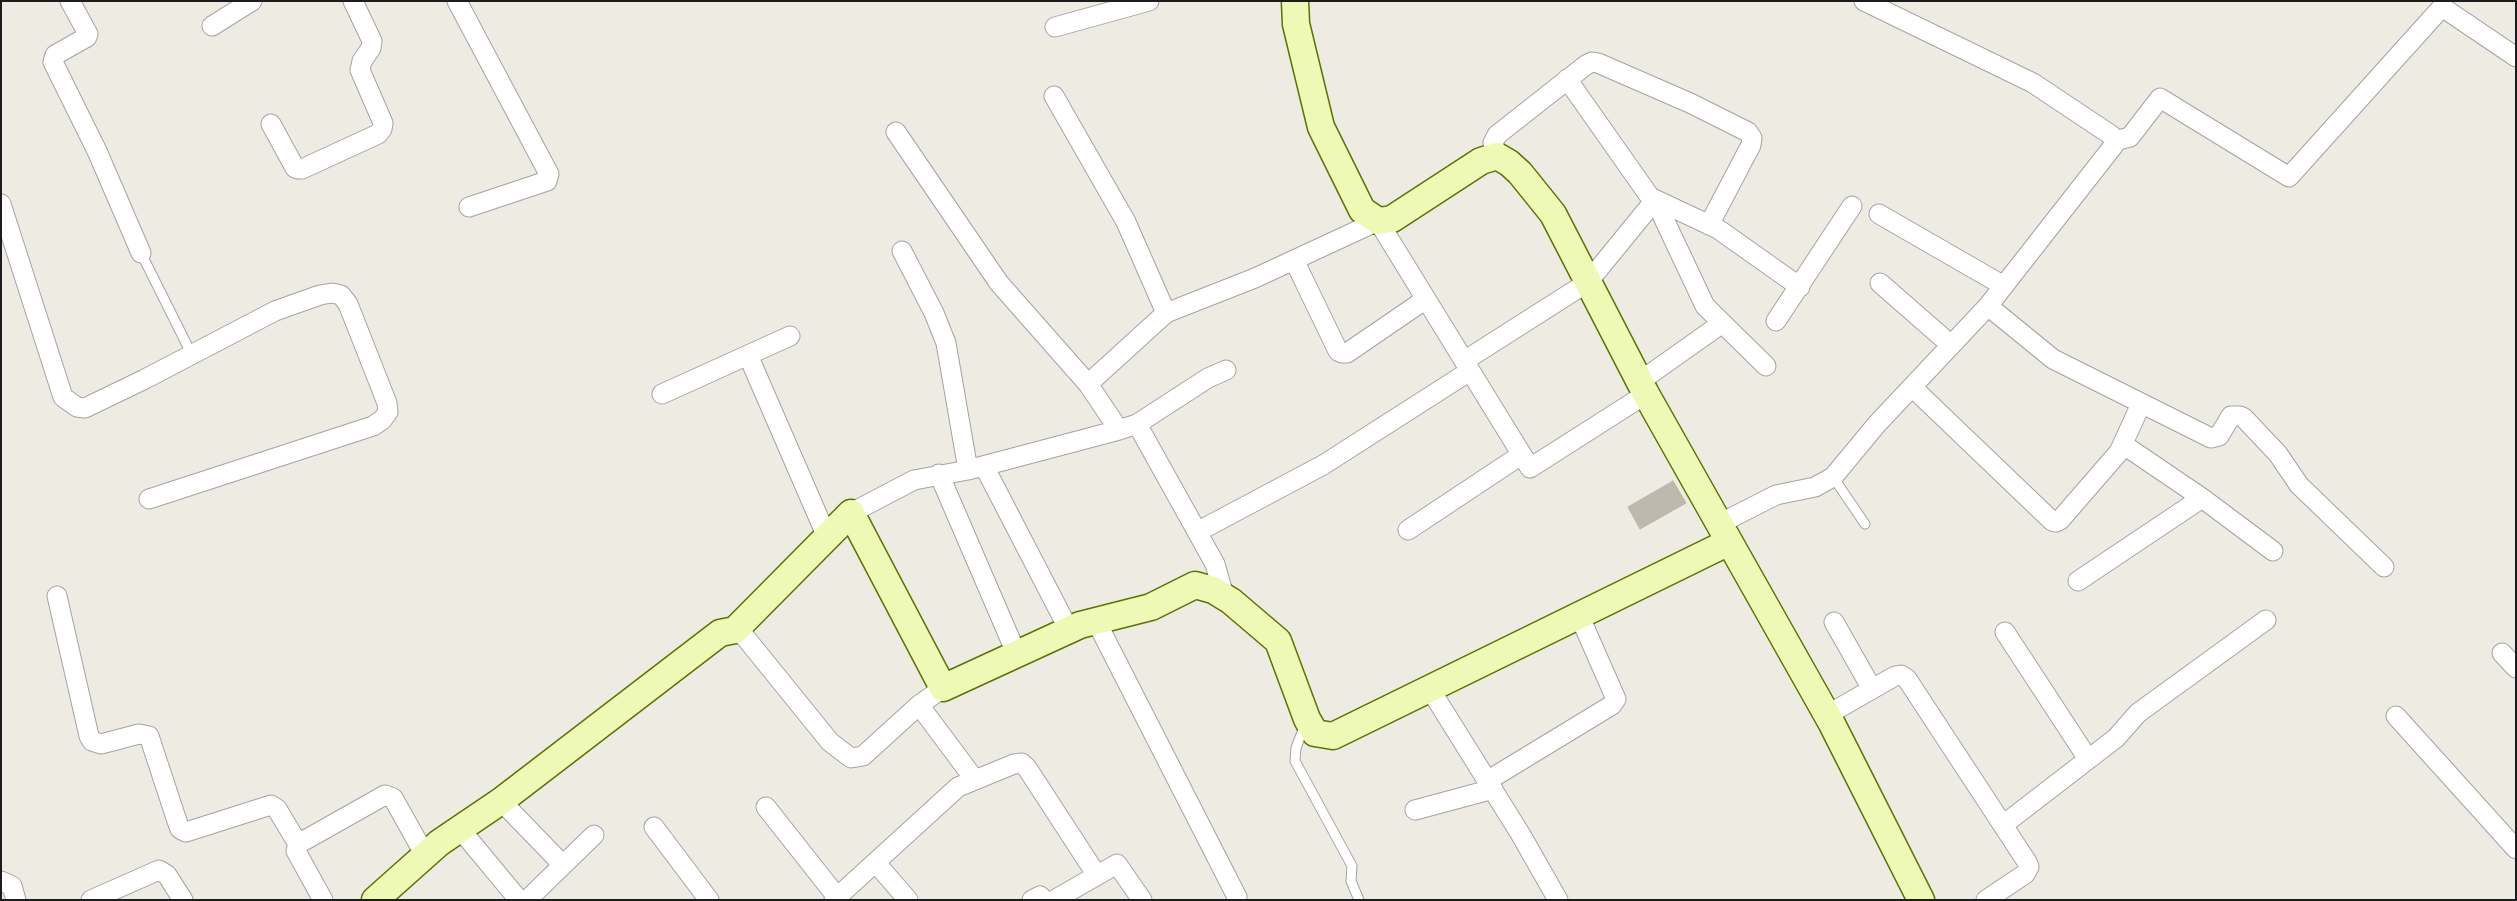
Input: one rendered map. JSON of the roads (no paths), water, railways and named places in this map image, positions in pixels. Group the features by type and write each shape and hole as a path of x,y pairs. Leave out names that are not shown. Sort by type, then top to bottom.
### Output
{"street":[{"path":"70,1 88,34 87,37 55,55 53,62 142,253"},
{"path":"212,26 252,1"},
{"path":"271,124 295,168 298,169 302,169 378,134 382,129 383,123 360,70 362,61 371,48 372,41 353,1"},
{"path":"458,1 549,174 547,180 469,207"},
{"path":"1055,26 1149,1"},
{"path":"1295,1 1296,24 1320,127 1362,210 1378,221 1530,468 1643,388 1721,324"},
{"path":"734,630 744,637 830,742 851,758 863,756 919,705 943,688 1069,630 1151,607 1195,585 1213,590 1224,596 1278,641 1307,720 1315,733 1333,736 1579,615 1724,533 1776,495 1815,487 1833,477 1877,424 1988,306 2114,145 2111,135 2033,83 1981,56 1864,1"},
{"path":"2114,141 2130,137 2160,98 2289,177 2442,7 2516,56"},
{"path":"1496,156 1493,143 1496,134 1586,65 1592,62 1598,63 1690,103 1748,132 1752,138 1751,145 1709,225"},
{"path":"1567,79 1646,192 1654,200 1705,306 1721,324 1766,366"},
{"path":"1054,96 1126,222 1166,313"},
{"path":"896,132 999,283 1088,384 1119,430"},
{"path":"1088,384 1166,313 1294,260 1378,221 1392,219 1481,160 1496,156 1509,163 1520,173 1553,214 1643,388 1827,715 1921,900"},
{"path":"1654,200 1709,225 1800,287"},
{"path":"1197,532 1323,465 1588,282 1654,200"},
{"path":"1,204 63,397 77,407 85,408 275,311 320,295 332,293 341,295 348,304 387,403 388,412 382,420 373,426 149,499"},
{"path":"1776,321 1852,206"},
{"path":"1879,214 2004,286"},
{"path":"902,252 934,313 946,343 976,468 1069,630"},
{"path":"1294,260 1338,351 1342,354 1347,353 1426,299"},
{"path":"1880,283 1952,345"},
{"path":"1988,306 2053,359 2211,438 2219,436 2232,416 2244,418 2278,454 2299,485 2384,568"},
{"path":"662,394 790,336"},
{"path":"748,355 827,537"},
{"path":"375,900 425,856 501,801 720,633 734,630 851,513 897,487 914,480 976,468 1137,424 1208,378 1226,370"},
{"path":"1912,387 2052,521 2060,520 2124,445 2141,404"},
{"path":"1137,424 1215,564 1224,596"},
{"path":"2124,445 2202,498 2273,550"},
{"path":"1408,530 1521,454"},
{"path":"939,474 1017,655"},
{"path":"2078,582 2202,498"},
{"path":"851,513 943,688"},
{"path":"57,596 89,736 92,741 101,744 139,734 149,736 176,821 180,829 186,832 271,805 277,809 298,844"},
{"path":"1415,810 1490,785 1612,705 1616,699 1579,615"},
{"path":"2003,825 2116,738 2138,713 2266,620"},
{"path":"1096,621 1237,897"},
{"path":"1834,622 1872,689"},
{"path":"2005,632 2088,759"},
{"path":"2502,653 2516,668"},
{"path":"1827,715 1895,676 1901,675 1907,679 2028,862 2029,867 2025,874 1986,900"},
{"path":"1430,689 1490,785 1558,900"},
{"path":"919,705 975,780"},
{"path":"2396,716 2516,849"},
{"path":"766,807 836,899 958,787 1014,764 1022,764 1027,768 1096,874"},
{"path":"323,900 296,851 298,844 385,795 393,798 425,856"},
{"path":"501,801 563,865"},
{"path":"654,827 709,900"},
{"path":"460,829 519,900"},
{"path":"527,900 594,836"},
{"path":"876,863 908,900"},
{"path":"1054,900 1096,874 1117,864 1142,900"},
{"path":"92,900 159,870 168,875 183,900"},
{"path":"1,881 12,886 16,900"},
{"path":"1032,900 1040,896 1044,900"}],"lane":[{"path":"142,253 192,355"},
{"path":"1833,477 1865,524"},
{"path":"1307,720 1296,748 1295,761 1352,866 1351,881 1359,900"}]}
